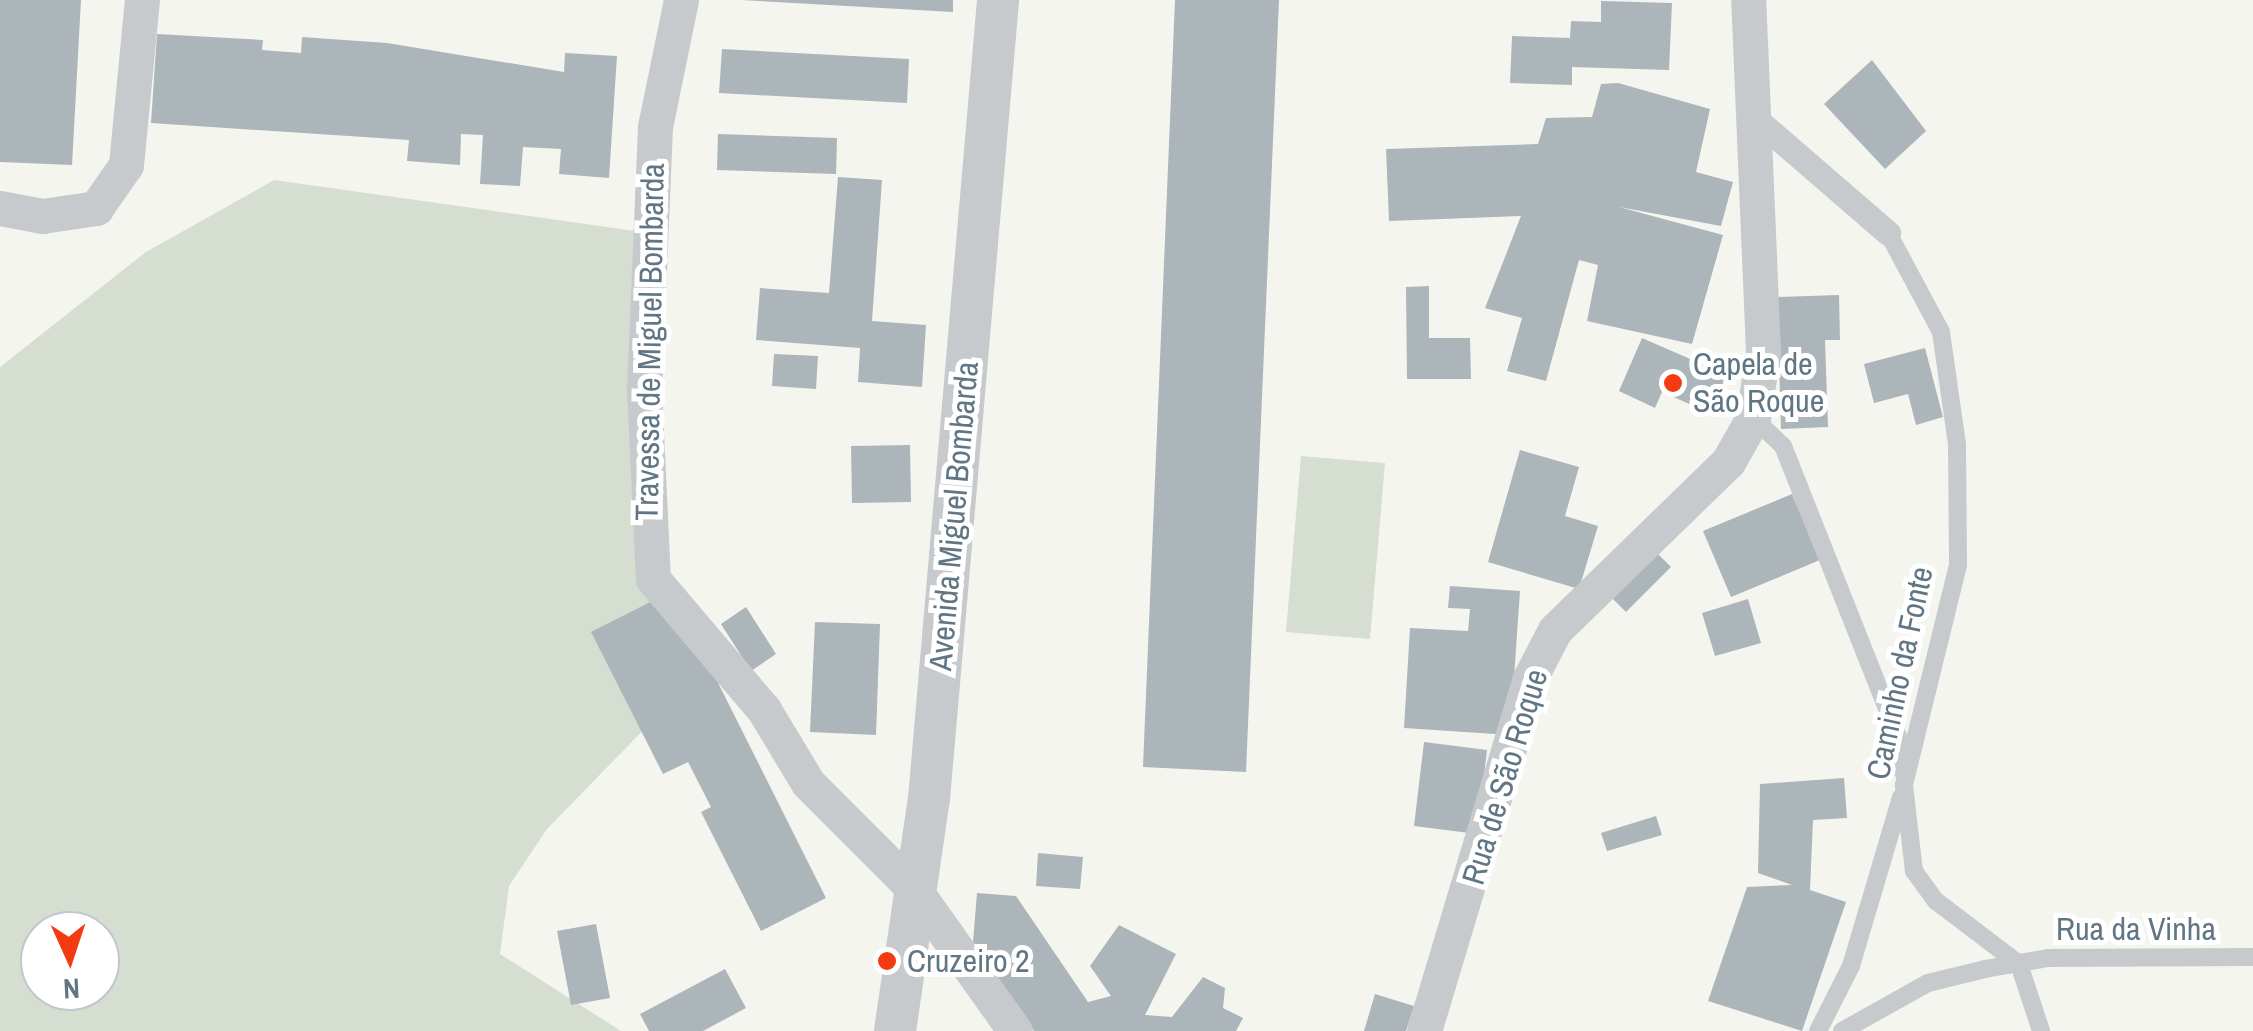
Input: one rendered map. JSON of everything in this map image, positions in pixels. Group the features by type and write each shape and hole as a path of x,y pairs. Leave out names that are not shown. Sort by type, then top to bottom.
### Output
{"street":[{"path":"0,208 42,216 96,208 126,166 142,0"},
{"name":"Travessa de Miguel Bombarda","path":"681,0 656,127 644,527 654,579 764,710 808,782 914,889 1015,1031"},
{"name":"Avenida Miguel Bombarda","path":"896,1031 914,889 998,0"},
{"name":"Rua de São Roque","path":"1424,1031 1530,678 1555,630 1728,462 1753,418 1763,352 1748,0"},
{"name":"Caminho da Fonte","path":"1750,113 1888,233"}],"lane":[{"name":"Caminho da Fonte","path":"1888,233 1940,332 1957,445 1958,565 1904,785 1914,871 1936,901 2019,964"},
{"path":"1753,418 1783,446 1898,737 1904,785 1851,966 1818,1031"},
{"name":"Rua da Vinha","path":"1842,1031 1928,983 2019,964 2253,956"},
{"path":"2019,964 2041,1031"}],"shaded area":[{"path":"274,180 635,231 656,717 547,829 509,886 500,954 621,1031 0,1031 0,367 146,252"},
{"path":"1301,456 1385,463 1370,639 1286,632"}],"building":[{"path":"0,0 81,0 72,165 0,162"},
{"path":"741,0 953,0 953,12"},
{"path":"1175,0 1279,0 1246,772 1143,767"},
{"path":"1601,1 1672,3 1669,70 1572,67 1572,85 1510,83 1512,36 1570,38 1571,21 1601,22"},
{"path":"157,34 263,40 262,50 301,53 302,37 387,43 564,72 565,53 617,56 609,178 559,174 561,149 523,147 520,186 480,184 483,135 461,134 460,165 407,161 409,140 151,123"},
{"path":"722,49 909,59 907,103 719,93"},
{"path":"1872,60 1926,131 1885,169 1824,104"},
{"path":"1618,83 1710,109 1696,172 1733,182 1721,226 1619,207 1723,235 1692,344 1587,321 1598,265 1579,260 1546,381 1507,371 1522,318 1485,308 1521,216 1389,221 1386,149 1538,144 1546,118 1592,117 1601,84"},
{"path":"718,134 837,138 836,174 717,170"},
{"path":"838,177 882,180 872,321 926,325 922,387 858,382 860,348 756,340 760,288 829,293"},
{"path":"1429,286 1429,338 1470,338 1471,379 1407,379 1406,287"},
{"path":"1839,295 1840,340 1825,340 1828,427 1781,429 1777,297"},
{"name":"Capela de São Roque","path":"1642,338 1727,375 1710,413 1662,392 1655,408 1619,391"},
{"path":"1925,348 1943,417 1916,425 1908,394 1874,403 1864,364"},
{"path":"774,354 818,356 816,389 772,386"},
{"path":"910,445 911,502 852,503 851,446"},
{"path":"1520,450 1579,467 1565,516 1598,526 1579,589 1488,562"},
{"path":"1792,494 1820,560 1731,597 1703,531"},
{"path":"1655,551 1671,567 1626,612 1609,595"},
{"path":"1450,586 1520,591 1510,735 1404,728 1410,628 1468,631 1470,609 1448,608"},
{"path":"672,591 826,898 761,931 701,812 711,807 688,762 663,774 591,632"},
{"path":"1748,599 1761,643 1715,656 1702,613"},
{"path":"746,607 776,654 751,671 721,624"},
{"path":"815,622 880,624 876,735 810,732"},
{"path":"1424,742 1487,750 1477,834 1414,826"},
{"path":"1844,778 1847,818 1813,820 1810,890 1846,902 1802,1031 1708,1001 1747,887 1792,885 1758,873 1760,784"},
{"path":"1656,816 1662,835 1607,851 1601,833"},
{"path":"1038,853 1083,857 1080,889 1036,886"},
{"path":"977,893 1016,896 1088,1002 1111,996 1090,966 1119,925 1176,954 1145,1015 1172,1017 1203,977 1225,988 1223,1008 1243,1018 1236,1031 1034,1031 973,942"},
{"path":"596,924 610,998 571,1005 557,931"},
{"path":"725,969 746,1008 703,1031 649,1031 640,1014"},
{"path":"1375,994 1414,1006 1406,1031 1364,1031"}],"place":[{"name":"Capela de São Roque","path":"1673,383"},
{"name":"Cruzeiro 2","path":"887,961"}]}
